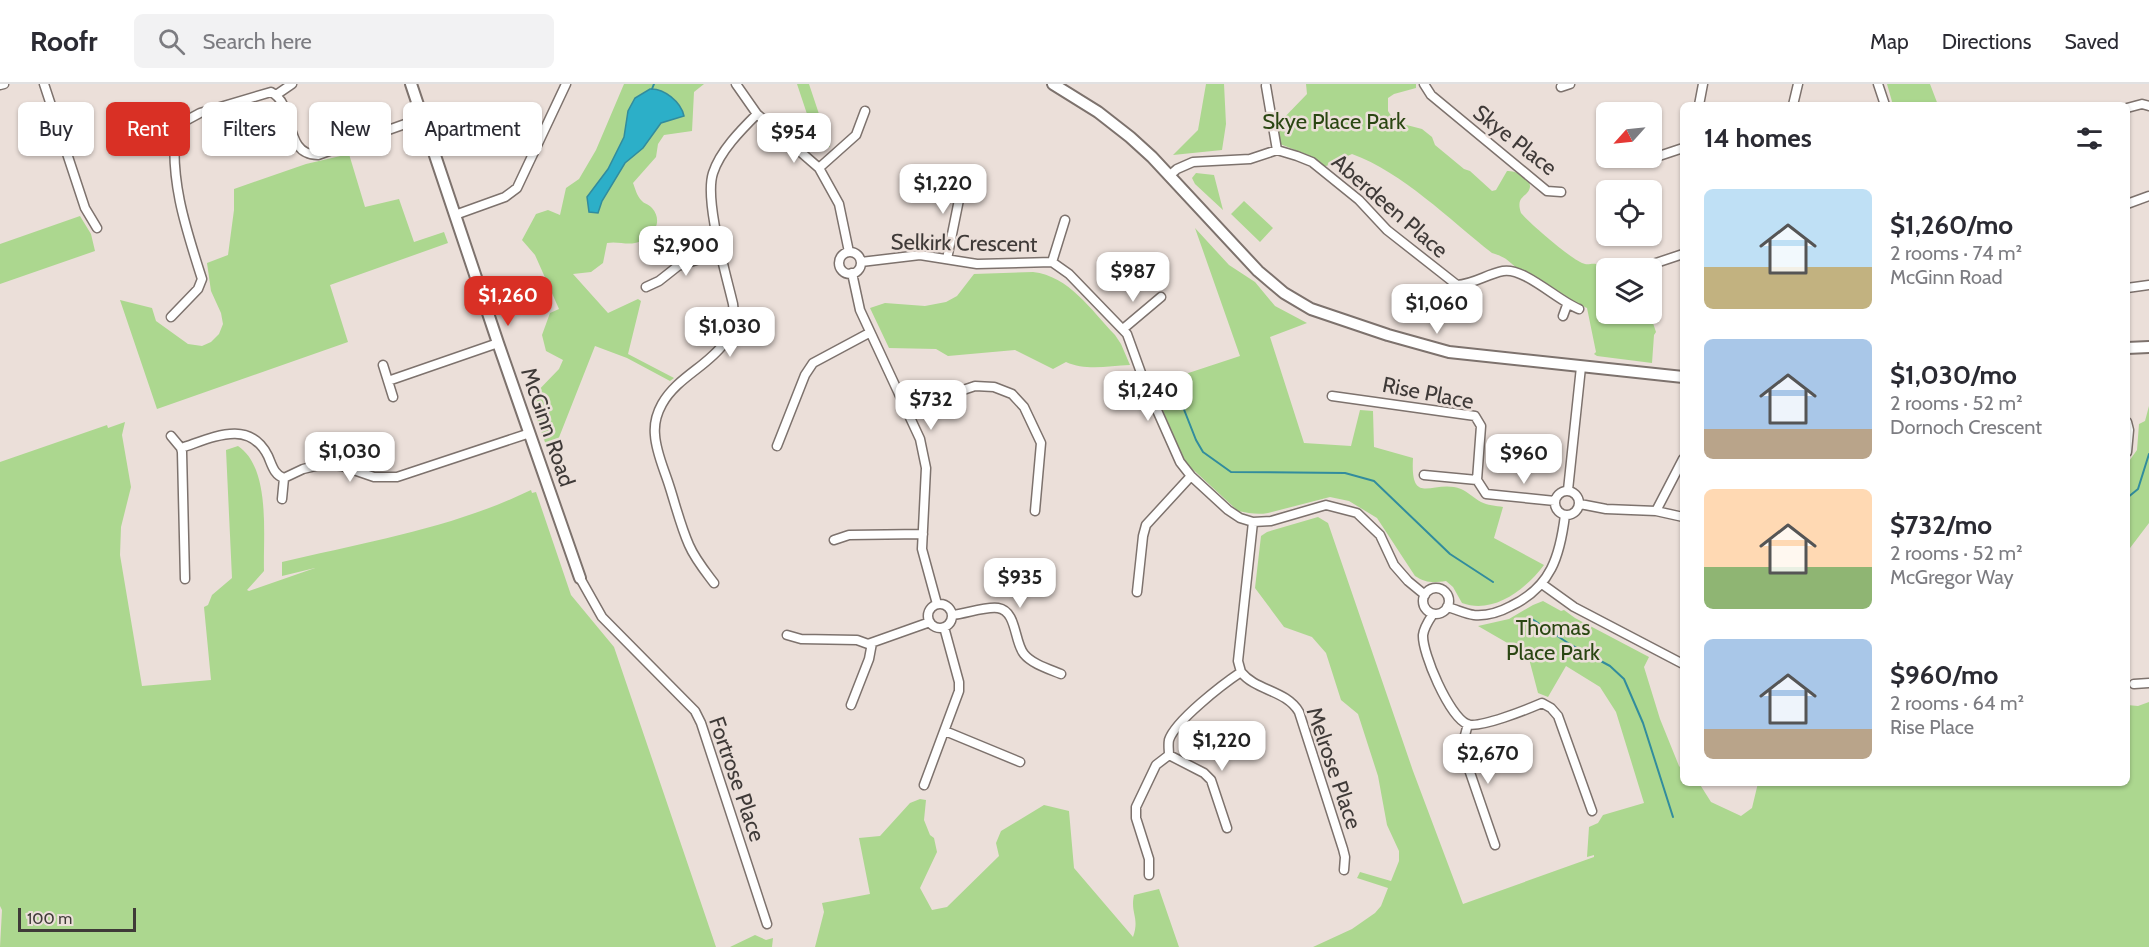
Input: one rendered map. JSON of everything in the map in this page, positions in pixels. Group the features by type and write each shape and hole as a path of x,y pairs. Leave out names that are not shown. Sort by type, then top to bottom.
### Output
{"street":[{"path":"44,84 85,208 97,228"},
{"path":"276,95 292,84"},
{"name":"McGinn Road","path":"411,84 417,102"},
{"path":"455,214 505,197 517,188 566,84"},
{"path":"736,84 758,114 819,168 839,204 849,252"},
{"path":"1053,84 1086,103 1119,127 1147,152 1267,280 1311,309 1437,350 1680,377"},
{"name":"Skye Place","path":"1424,84 1431,95 1548,191 1561,192"},
{"path":"1700,102 1703,84"},
{"path":"1794,102 1798,84"},
{"path":"1878,84 1885,102"},
{"path":"1169,176 1193,162 1250,159 1277,150 1266,86"},
{"path":"171,317 198,289 202,279 178,200 174,138 176,126 200,113 265,92 271,92 281,101 298,148 309,155 318,155 403,125"},
{"path":"2130,107 2142,104 2149,106"},
{"path":"819,168 856,135 865,111"},
{"path":"714,583 688,543 657,446 655,428 658,414 667,397 718,351 726,342 731,330 734,312 711,202 713,172 720,157 758,114"},
{"path":"1662,155 1680,149"},
{"name":"Aberdeen Place","path":"1277,150 1312,162 1368,208 1387,231 1457,285 1466,285 1503,271 1514,271 1567,305 1579,309"},
{"name":"McGinn Road","path":"435,156 580,578"},
{"path":"947,259 964,175"},
{"path":"2130,203 2149,196"},
{"path":"1052,262 1065,220"},
{"path":"646,287 678,266 722,252"},
{"path":"849,252 857,254 861,262 859,269 852,273 843,271 839,263 843,255 849,252"},
{"name":"Selkirk Crescent","path":"861,262 920,255 976,264 1052,262 1069,274 1130,339 1144,381 1177,457 1191,476 1234,514 1253,522"},
{"path":"1662,261 1680,255"},
{"path":"852,273 857,301 869,333 920,439 926,468 923,556 937,604"},
{"path":"2130,288 2149,285"},
{"path":"1123,329 1161,297"},
{"path":"1563,316 1567,305"},
{"path":"777,446 805,375 813,363 869,333"},
{"path":"388,381 498,344"},
{"path":"2130,348 2149,347"},
{"path":"383,365 393,397"},
{"path":"1569,490 1581,367"},
{"path":"907,409 975,386 994,387 1012,394 1024,407 1041,443 1035,511"},
{"name":"Rise Place","path":"1332,396 1475,416 1481,426 1477,480"},
{"path":"182,448 231,433 247,435 259,442 276,473 284,478"},
{"path":"284,478 303,469 324,464 342,466 374,477 397,477 530,433"},
{"path":"171,436 182,448 185,579"},
{"path":"1656,511 1680,465"},
{"path":"1424,475 1477,480 1486,494 1555,501"},
{"path":"1137,592 1146,525 1191,476"},
{"path":"282,499 284,478"},
{"path":"1565,515 1557,508 1555,501 1560,493 1569,490"},
{"path":"1565,515 1575,513 1580,504 1577,495 1569,490"},
{"path":"1580,504 1606,509 1656,511 1680,516"},
{"path":"1149,874 1149,859 1136,818 1136,807 1156,765 1169,754 1170,740 1178,726 1226,682 1241,672 1238,661 1253,522 1271,521 1326,505 1357,513 1380,535 1394,565 1425,595"},
{"path":"1447,607 1474,615 1488,614 1520,602 1542,584 1549,575 1562,544 1565,515"},
{"path":"834,540 849,535 923,534"},
{"name":"Fortrose Place","path":"580,578 602,617 695,711 701,723 767,924"},
{"path":"1542,584 1574,607 1680,662"},
{"path":"1433,614 1424,606 1425,595 1431,590 1440,589 1448,598 1447,607 1441,613 1433,614 1426,624 1423,636 1443,695 1455,715 1468,724 1486,723 1542,704 1551,708 1558,716 1592,812"},
{"path":"937,604 946,605 952,615 950,623 944,627 935,627 930,622 929,612 937,604"},
{"path":"952,615 995,608 1002,610 1009,615 1023,654 1033,662 1061,674"},
{"path":"787,635 801,639 860,640 872,644 930,622"},
{"path":"924,785 960,686 944,627"},
{"path":"851,705 869,659 872,644"},
{"name":"Melrose Place","path":"1241,672 1246,678 1285,697 1299,712 1343,849 1346,864 1344,870"},
{"path":"2134,684 2149,683"},
{"path":"1468,724 1464,740 1464,755 1495,845"},
{"path":"945,731 1020,762"},
{"path":"1169,754 1208,776 1214,786 1227,828"}],"green space":[{"path":"624,84 704,84 694,92 692,131 664,135 658,144 656,157 633,183 637,194 656,214 657,225 654,230 646,238 635,243 607,243 603,263 591,272 573,274 608,313 638,299 641,301 628,354 674,378 670,381 627,358 595,346 556,445 547,448 530,399 559,369 563,360 546,351 542,335 550,313 559,309 535,255 522,240 536,214 548,210 560,215 566,188 579,179 596,150"},
{"path":"797,84 809,84 830,147 818,147"},
{"path":"1206,84 1224,84 1226,124 1222,150 1173,155 1198,130"},
{"name":"Skye Place Park","path":"1306,84 1416,84 1416,88 1388,98 1388,111 1395,122 1422,129 1432,137 1435,145 1492,191 1496,190 1507,171 1525,177 1530,187 1521,200 1521,213 1571,257 1585,264 1596,264 1596,324 1653,324 1656,332 1652,363 1594,354 1596,352 1587,308 1544,287 1505,258 1492,253 1425,198 1389,172 1352,154 1324,167 1308,155 1280,144 1276,130 1278,124 1307,94"},
{"path":"1887,84 1930,84 1937,102 1892,102"},
{"path":"350,156 365,207 399,199 414,242 444,232 448,243 330,285 348,342 157,409 120,300 152,308 156,321 188,344 202,346 211,342 219,334 223,324 221,313 211,291 207,263 228,255 234,210 234,189 306,164"},
{"path":"1196,173 1214,175 1223,210 1195,184 1192,178"},
{"path":"1244,201 1273,228 1260,242 1231,214"},
{"path":"80,216 91,234 95,251 0,284 0,244"},
{"path":"1195,228 1229,265 1255,282 1275,306 1307,323 1270,337 1304,443 1351,446 1360,410 1373,411 1374,447 1413,458 1415,483 1420,487 1461,489 1483,503 1503,507 1494,538 1544,565 1528,583 1497,603 1474,606 1462,603 1453,587 1446,581 1430,582 1415,576 1377,518 1349,501 1330,497 1268,513 1238,511 1187,464 1152,385 1240,356"},
{"path":"1033,272 1058,280 1088,305 1115,335 1130,365 1089,367 1066,362 1053,369 1015,350 948,356 936,349 889,348 870,308 885,303 925,306 946,302 957,296 974,274"},
{"path":"2149,406 2149,523 2130,548 2130,460 2137,450 2139,424 2145,421"},
{"path":"125,422 122,435 131,487 121,527 120,555 142,686 211,680 204,607 208,605 212,595 232,578 226,450 238,446 249,456 256,470 263,503 264,571 247,590 249,591 315,568 282,576 282,562 440,524 531,490 532,493 536,492 571,595 614,647 716,947 0,947 2,910 0,906 0,462 107,425 108,428"},
{"name":"Thomas Place Park","path":"1318,517 1328,523 1413,771 1463,904 1594,857 1594,855 1587,857 1589,827 1598,823 1603,815 1644,803 1616,712 1600,687 1566,666 1548,697 1538,693 1528,655 1478,626 1509,619 1543,601 1561,611 1564,610 1649,657 1644,667 1660,719 1680,767 1680,786 1701,786 1711,802 1741,816 1752,808 1757,786 2130,786 2130,705 2138,706 2149,702 2149,947 1313,947 1352,929 1375,913 1381,906 1388,888 1357,878 1360,872 1391,881 1399,861 1399,851 1387,825 1378,776 1358,714 1341,700 1326,653 1312,637 1284,627 1255,588 1261,536 1267,532"},
{"path":"920,799 926,800 924,820 930,835 934,838 937,852 920,888 932,910 947,907 999,856 996,843 1001,831 1044,805 1069,811 1074,868 1133,937 1136,925 1134,895 1159,889 1179,947 815,947 824,912 822,903 870,894 859,838 880,836 910,803"},
{"path":"755,935 766,940 773,938 772,947 730,947"}],"water":[{"path":"650,89 666,93 679,106 684,116 661,123 643,148 625,163 602,201 598,213 589,212 587,197 608,169 624,137 628,111 635,98"}],"waterway":[{"path":"652,89 654,84"},
{"path":"1183,407 1203,452 1231,472 1345,473 1374,481 1450,554 1493,582"},
{"path":"2130,496 2138,489 2149,454"},
{"path":"1529,617 1571,645 1610,666 1624,679 1643,723 1673,817"}]}
